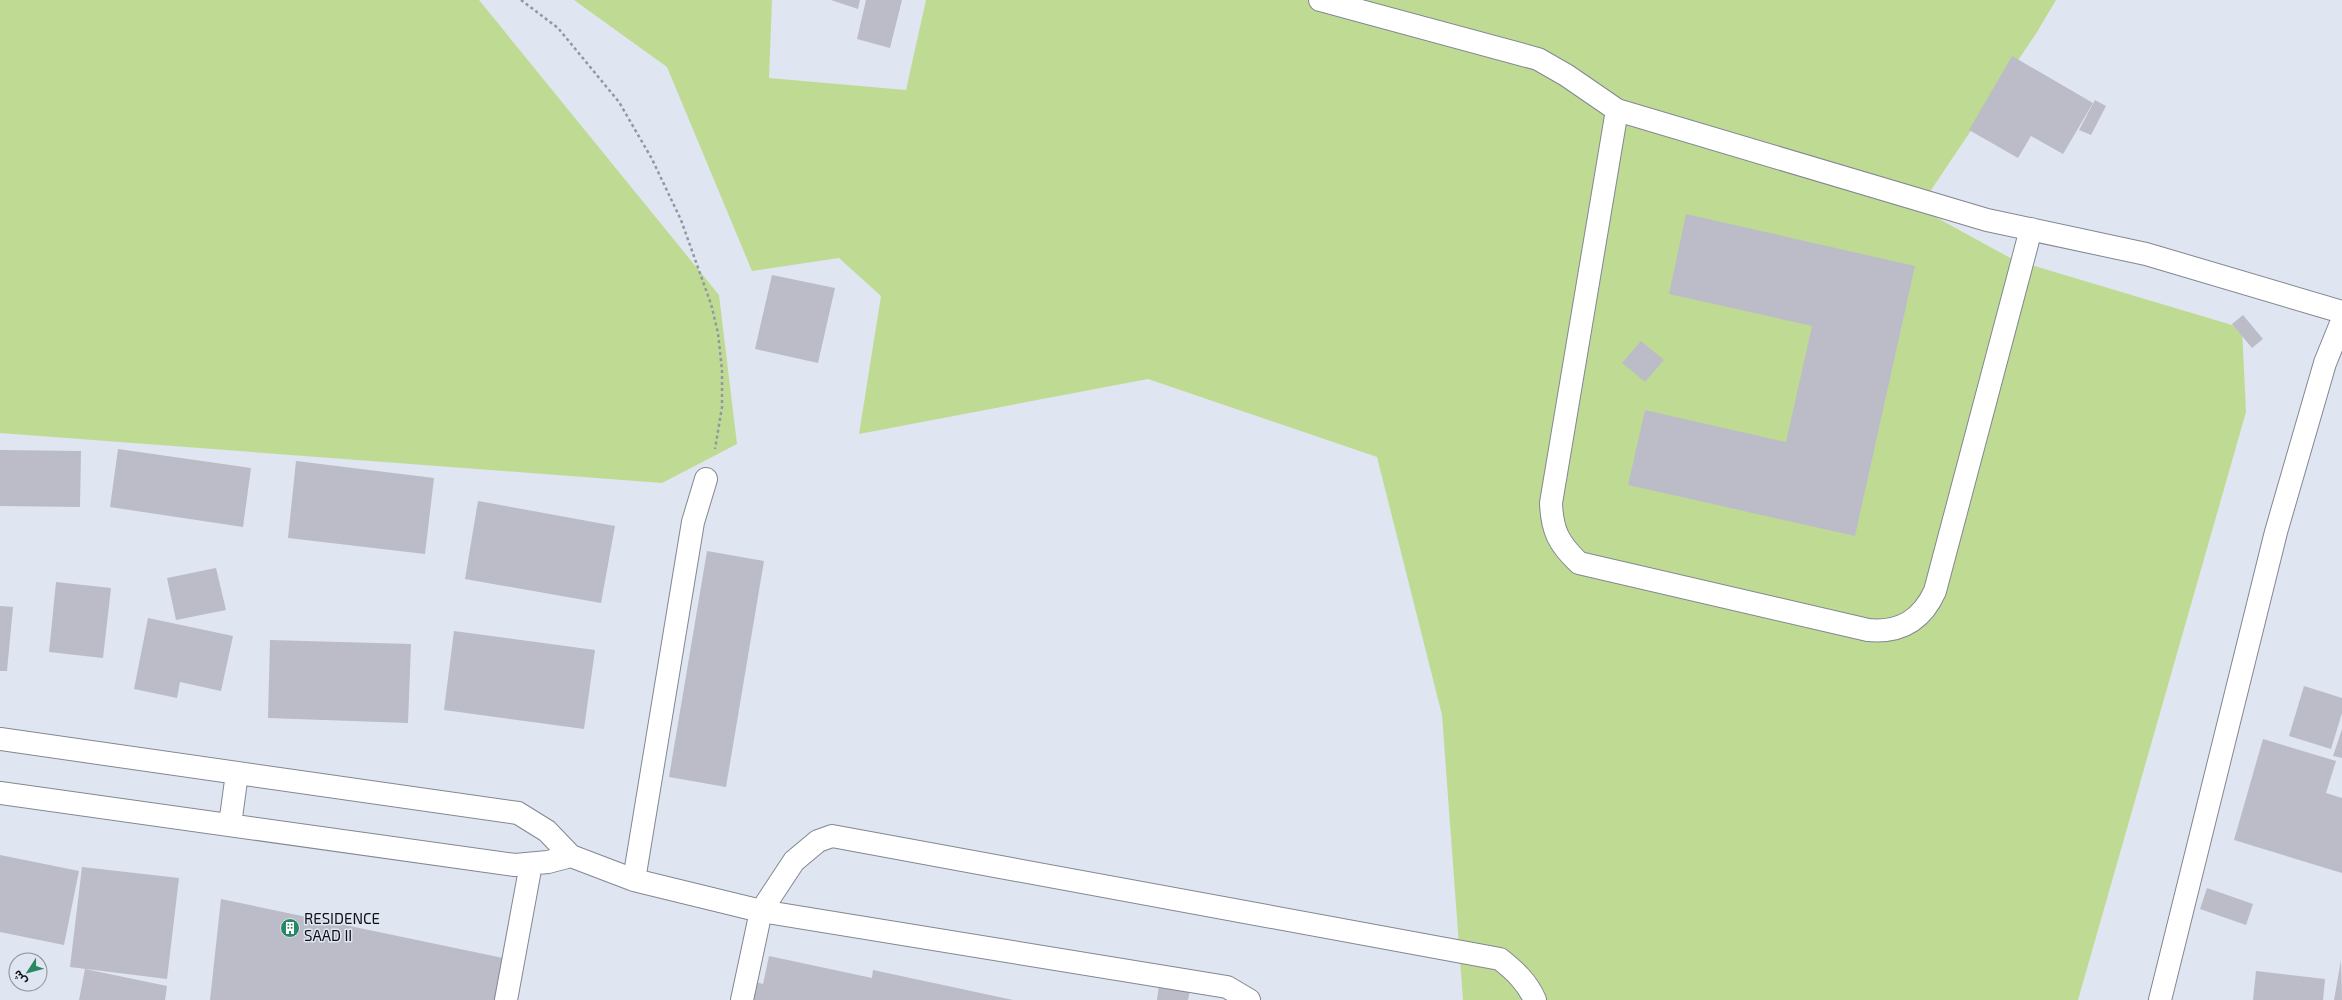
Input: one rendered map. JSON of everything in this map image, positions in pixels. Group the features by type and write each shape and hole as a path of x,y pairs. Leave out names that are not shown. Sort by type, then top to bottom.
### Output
{"street":[{"path":"1320,0 1538,59 1566,75 1617,110 1987,220 2146,254 2342,312"},
{"path":"1617,110 1551,503 1552,521 1557,538 1567,552 1579,564 1868,630 1883,632 1911,623 1929,604 1934,591 2031,229"},
{"path":"2160,1000 2276,532 2325,363 2342,321"},
{"path":"634,880 693,522 706,479"},
{"path":"0,739 518,813 547,831 571,856 634,880 761,911 1227,987 1249,1000"},
{"path":"230,826 237,773"},
{"path":"0,794 515,865 532,864 571,856"},
{"path":"742,1000 761,911 794,861 818,841 832,836 1500,959 1516,972 1530,988 1535,1000"},
{"path":"506,1000 532,864"}],"path":[{"path":"521,0 558,28 619,102 652,159 681,220 711,304 718,333 722,370 722,407 716,443 706,479"}],"green space":[{"path":"0,0 479,0 719,295 737,444 662,483 0,433"},
{"path":"574,0 772,0 769,78 906,90 926,0 2056,0 2037,32 1919,208 2014,260 2242,328 2246,412 2078,1000 1463,1000 1442,715 1377,457 1148,379 859,434 881,296 839,258 752,271 667,67"}],"building":[{"path":"831,0 860,0 858,9"},
{"path":"866,0 902,0 890,48 857,39"},
{"path":"2012,56 2093,103 2063,154 2031,136 2018,158 1969,130"},
{"path":"2095,100 2106,106 2091,135 2079,130"},
{"path":"1686,214 1915,266 1855,536 1628,485 1645,410 1786,442 1812,326 1669,294"},
{"path":"772,275 835,288 818,363 755,349"},
{"path":"2243,315 2263,339 2252,348 2232,324"},
{"path":"1641,341 1664,360 1645,382 1622,363"},
{"path":"118,449 251,468 243,527 110,507"},
{"path":"0,450 81,451 80,507 0,506"},
{"path":"296,461 434,478 425,554 288,538"},
{"path":"478,501 615,526 601,603 465,579"},
{"path":"707,551 764,561 726,787 669,777"},
{"path":"216,568 226,610 176,620 167,578"},
{"path":"56,582 111,588 103,658 49,652"},
{"path":"0,606 13,607 7,671 0,671"},
{"path":"148,618 233,636 221,691 180,682 177,698 134,689"},
{"path":"454,631 595,650 584,729 444,710"},
{"path":"270,640 411,644 408,723 268,718"},
{"path":"2304,686 2342,698 2342,713 2331,749 2289,736"},
{"path":"2342,729 2342,758 2333,756"},
{"path":"2263,739 2336,761 2326,793 2342,798 2342,873 2234,840"},
{"path":"0,855 79,871 64,945 0,932"},
{"path":"82,867 179,878 167,979 70,967"},
{"path":"2207,888 2253,904 2246,925 2200,909"},
{"name":"RESIDENCE SAAD II","path":"221,899 503,958 496,1000 210,1000"},
{"path":"769,956 872,978 873,970 1013,1000 749,1000 752,981 763,984"},
{"path":"2341,960 2342,1000 2334,1000"},
{"path":"85,969 167,986 165,1000 79,1000"},
{"path":"2256,971 2325,979 2323,1000 2253,1000"},
{"path":"1159,985 1190,990 1188,1000 1157,1000"}],"place":[{"name":"RESIDENCE SAAD II","path":"290,928"}]}
